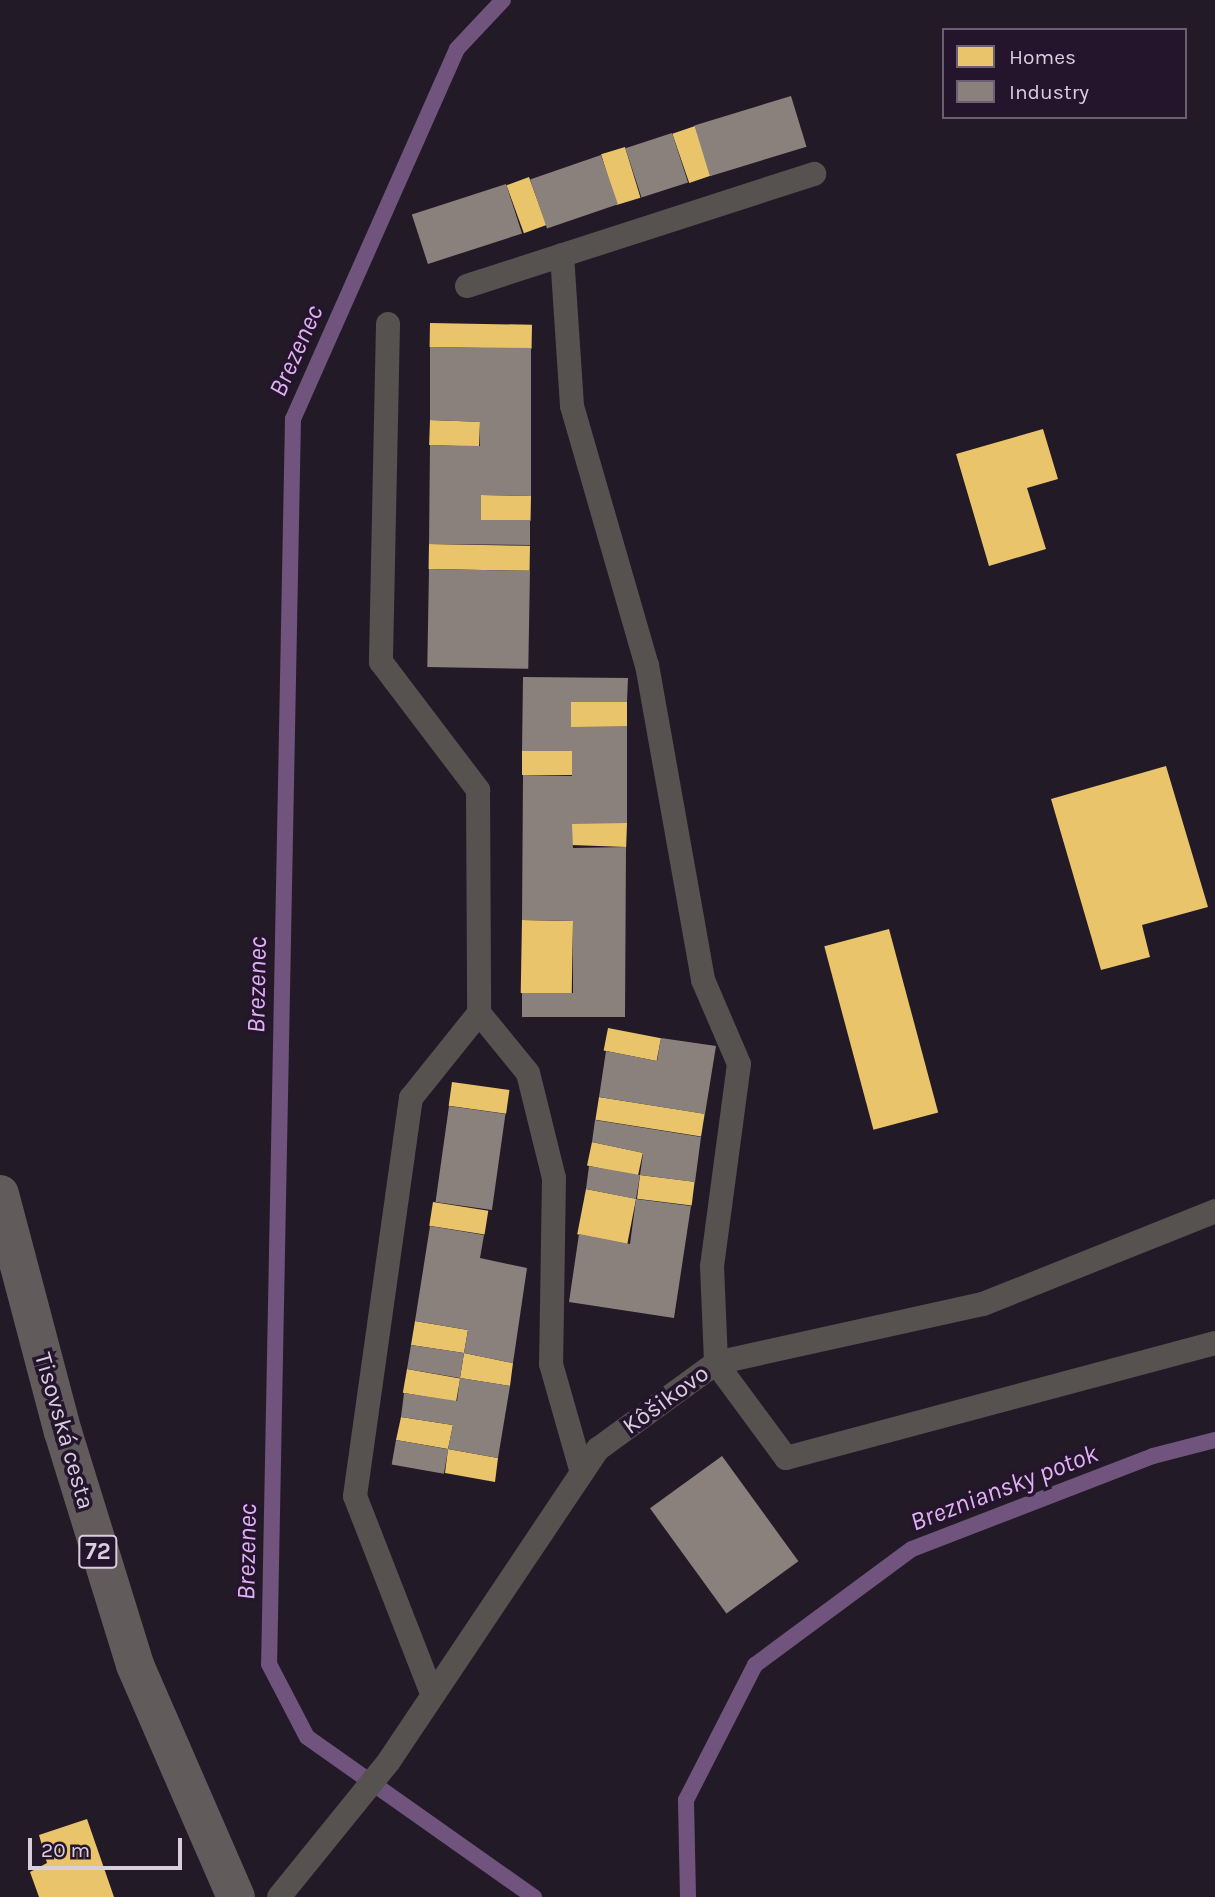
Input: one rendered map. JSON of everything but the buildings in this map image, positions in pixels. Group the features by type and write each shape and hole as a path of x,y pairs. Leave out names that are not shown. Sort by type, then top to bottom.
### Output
{"main road":[{"name":"Tisovská cesta","path":"0,1194 63,1432 135,1665 236,1897"}],"lane":[{"path":"467,286 814,174"},
{"path":"562,255 572,406 647,665 703,980 739,1064 712,1266 716,1363 786,1458 1215,1343"},
{"path":"387,324 382,662 478,790 479,1013 411,1098 355,1496 431,1691"},
{"path":"479,1013 528,1073 554,1178 551,1364 582,1473"},
{"name":"Kôšikovo","path":"279,1897 353,1810 389,1761 431,1691 598,1449 716,1363 983,1304 1215,1211"}],"waterway":[{"name":"Brezenec","path":"503,0 457,49 293,419 269,1664 307,1737 534,1897"},
{"name":"Brezniansky potok","path":"688,1897 686,1800 755,1665 912,1549 1153,1456 1215,1440"}]}
